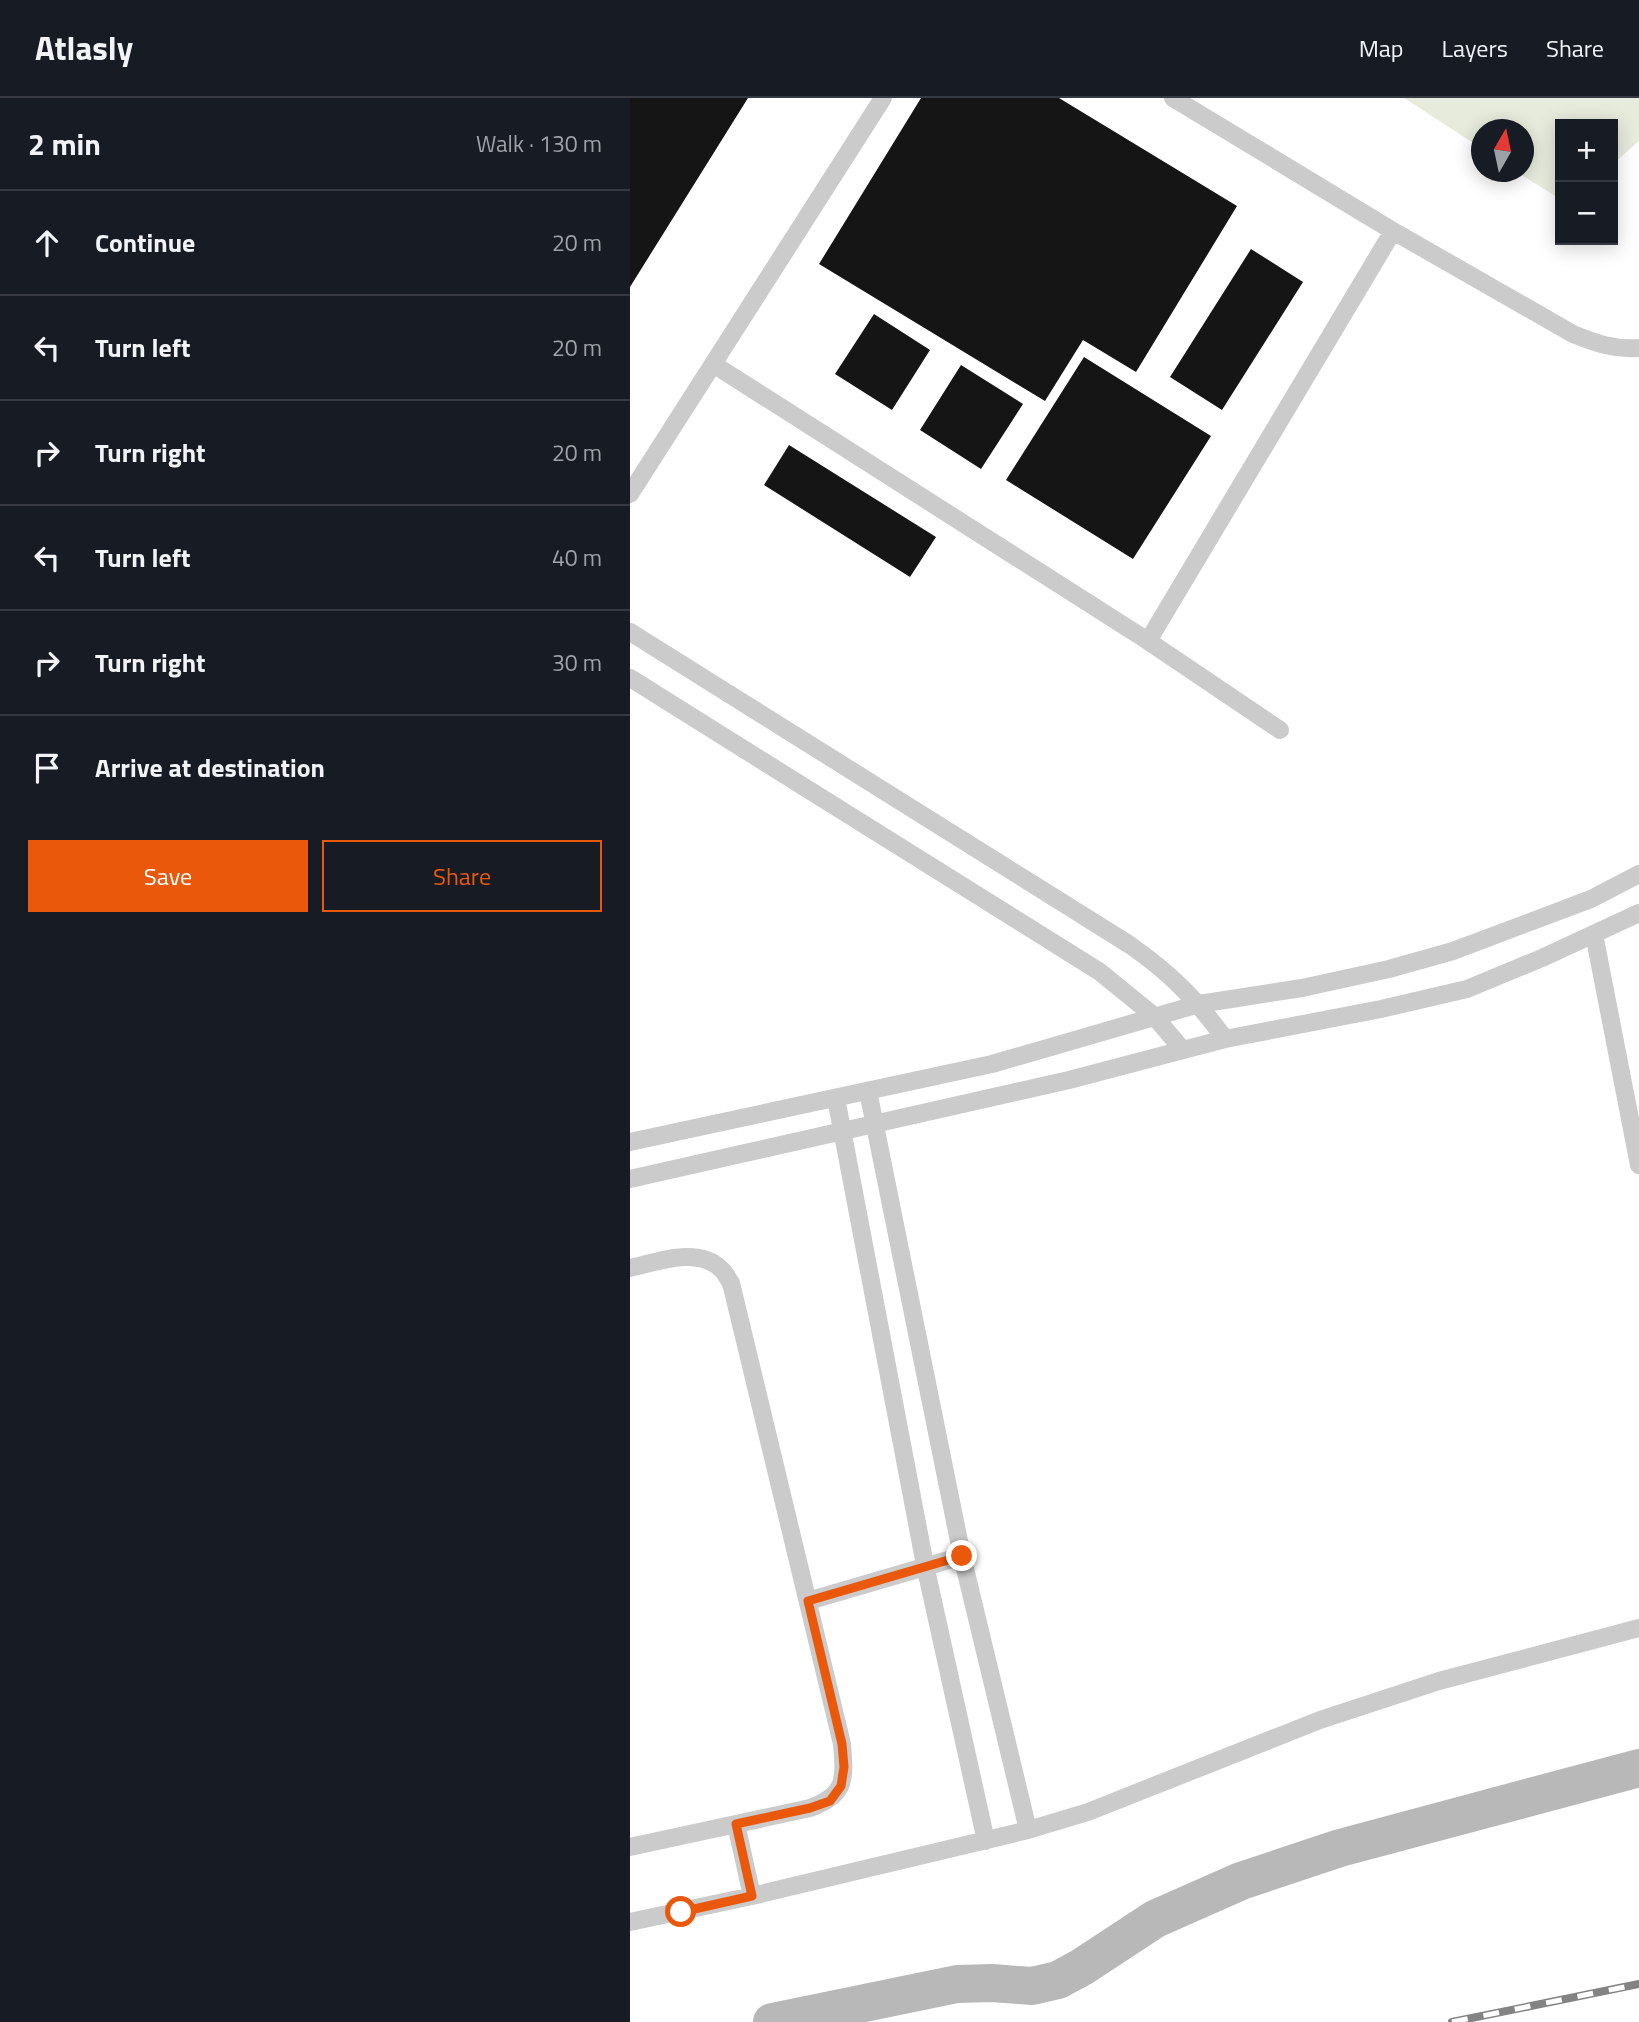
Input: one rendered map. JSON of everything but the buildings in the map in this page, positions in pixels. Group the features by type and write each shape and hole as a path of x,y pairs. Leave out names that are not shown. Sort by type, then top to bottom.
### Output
{"street":[{"path":"772,2022 957,1984 1032,1986 1058,1980 1155,1919 1241,1881 1340,1848 1639,1768"}],"lane":[{"path":"630,494 883,98"},
{"path":"1173,98 1393,231 1573,334 1600,345 1639,348"},
{"path":"1148,641 1393,231"},
{"path":"713,364 1148,641 1280,730"},
{"path":"630,632 1130,945 1160,966 1199,1004 1225,1038"},
{"path":"630,678 1100,972 1154,1016 1182,1049"},
{"path":"630,1142 992,1064 1199,1004 1302,988 1389,969 1453,951 1591,899 1639,874"},
{"path":"630,1180 1069,1080 1225,1038 1381,1009 1467,989 1639,913"},
{"path":"1594,933 1639,1165"},
{"path":"868,1091 962,1556 1028,1830"},
{"path":"836,1098 925,1565 986,1841"},
{"path":"630,1268 677,1258 694,1258 710,1262 721,1269 731,1283 842,1744 844,1767 841,1786 830,1801 810,1808 630,1847"},
{"path":"808,1601 962,1556"},
{"path":"630,1923 1028,1830 1088,1812 1227,1755 1333,1716 1439,1681 1639,1628"},
{"path":"736,1824 752,1896"}],"shaded area":[{"path":"1404,98 1639,98 1639,141 1618,160 1618,119 1555,119 1555,196 1533,182 1534,119 1471,119 1471,142"}],"railway":[{"path":"1452,2022 1639,1984"}],"route":[{"path":"681,1912 752,1896 736,1824 830,1801 841,1786 844,1767 842,1744 808,1601 962,1556"}]}
